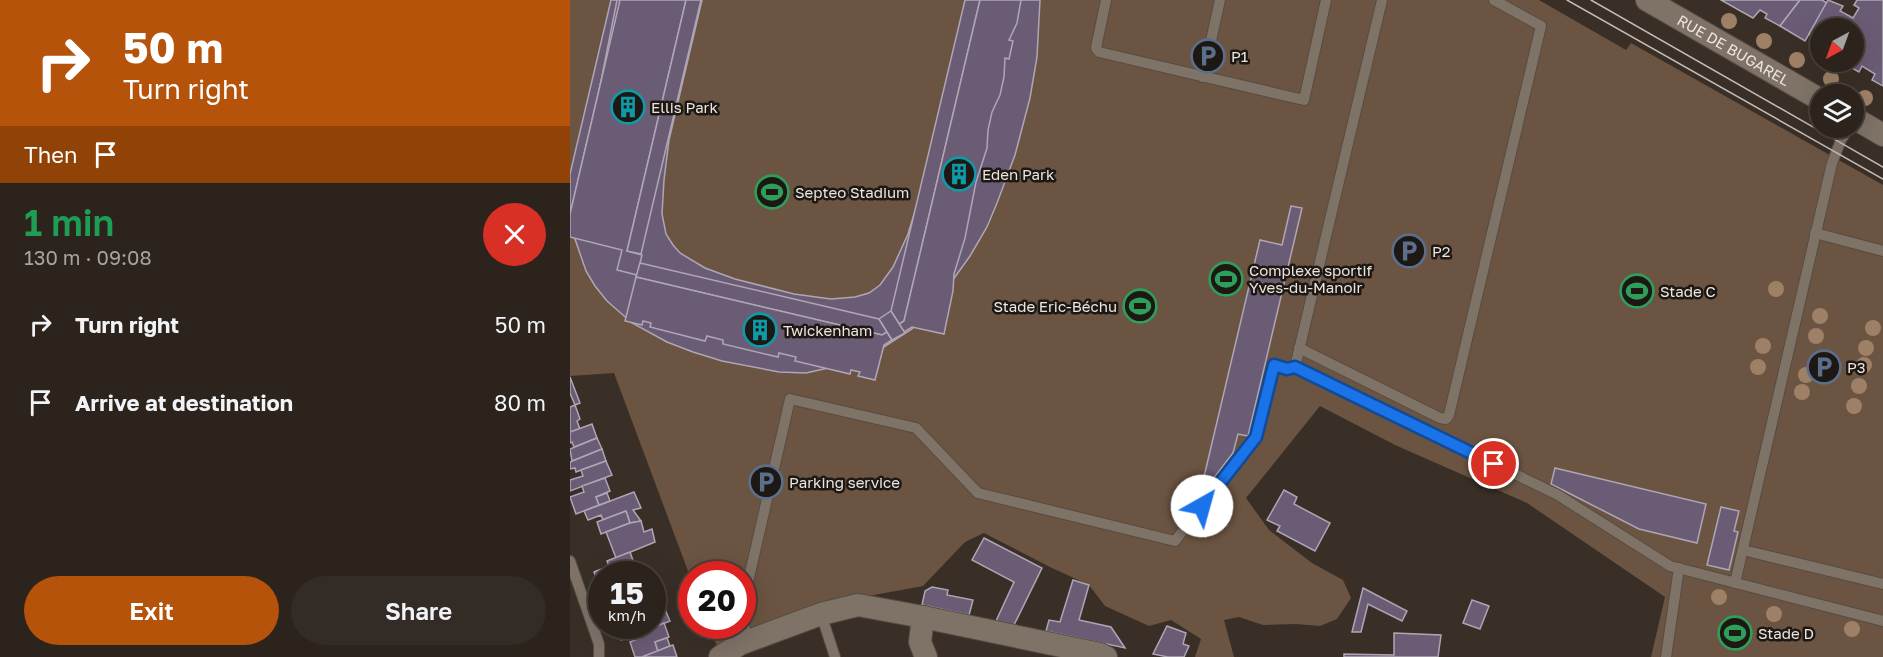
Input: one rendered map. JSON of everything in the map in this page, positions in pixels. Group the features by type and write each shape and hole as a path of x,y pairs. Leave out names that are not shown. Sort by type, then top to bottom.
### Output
{"street":[{"name":"RUE DE BUGAREL","path":"1647,0 1677,7 1810,93"},
{"path":"1864,125 1883,135"},
{"path":"720,657 747,641 820,614 858,605 1106,657"},
{"path":"923,617 920,642 926,657"}],"lane":[{"path":"1106,0 1096,48 1099,52 1304,100 1326,0"},
{"path":"1203,77 1221,0"},
{"path":"1295,367 1382,0"},
{"path":"1299,348 1440,418 1446,418 1449,415 1540,26 1494,0"},
{"path":"1734,583 1832,163 1842,138"},
{"path":"1815,233 1883,251"},
{"path":"753,561 790,399 916,428 978,492 1175,541 1256,437 1274,365 1287,369 1295,367 1558,495 1670,566 1883,621"},
{"path":"1365,401 1370,383"},
{"path":"1436,435 1440,418"},
{"path":"1743,550 1883,584"},
{"path":"570,561 598,644 599,657"},
{"path":"1666,657 1679,568"},
{"path":"820,614 835,657"}],"shaded area":[{"name":"Complexe sportif Yves-du-Manoir","path":"570,0 1539,0 1626,50 1631,43 1883,185 1883,657 1651,657 1665,597 1527,503 1395,445 1320,406 1246,498 1269,530 1312,563 1343,580 1351,598 1337,619 1320,626 1263,625 1239,617 1224,620 1234,657 1195,657 1201,639 1171,620 1149,626 1105,606 1089,585 984,533 965,542 923,586 874,595 836,598 756,627 756,561 684,561 614,373 570,376"},
{"name":"Complexe sportif Yves-du-Manoir","path":"714,639 729,639 717,646"}],"building":[{"path":"611,0 620,0 570,214 570,174"},
{"path":"617,0 702,0 669,140 664,180 662,214 666,234 673,245 680,253 705,268 735,279 794,294 831,299 869,293 880,285 893,267 908,234 931,159 958,49 967,0 1040,0 1037,57 1030,98 1015,155 997,203 987,227 970,256 942,295 912,329 876,352 855,362 806,373 779,372 722,361 667,342 632,323 607,301 586,271 575,239 574,225"},
{"name":"Ellis Park","path":"620,0 686,0 627,251 642,255 637,275 617,270 622,250 570,237 570,214"},
{"path":"686,0 701,0 641,254 627,251"},
{"path":"965,0 980,0 904,321 899,324 891,311"},
{"name":"Eden Park","path":"980,0 1021,0 1017,23 1009,40 1013,41 1009,59 1005,58 1000,95 992,112 987,148 976,182 965,238 954,274 953,291 944,334 912,327 904,332 899,324 904,321"},
{"path":"1721,0 1800,0 1780,26 1765,18 1767,14 1760,10 1753,18"},
{"path":"1800,0 1822,0 1827,3 1818,18 1810,18 1810,32 1805,41 1780,26"},
{"path":"1828,0 1843,6 1840,11 1853,18 1818,18"},
{"path":"1857,0 1883,0 1883,86 1872,80 1875,74 1864,67 1864,18 1853,18 1859,8 1854,5"},
{"path":"1291,206 1302,208 1248,436 1238,434 1233,453 1210,483 1203,481 1260,240 1282,245"},
{"path":"640,263 879,319 887,332 882,335 636,277"},
{"name":"Twickenham","path":"636,277 882,335 887,332 892,340 884,345 875,380 858,376 860,372 851,370 850,374 795,361 796,357 779,353 778,357 723,344 723,340 707,336 705,341 650,327 651,323 643,321 642,325 625,321"},
{"path":"891,311 905,333 892,340 879,319"},
{"path":"570,377 580,403 575,405 570,393"},
{"path":"575,405 580,419 577,421 580,429 570,432 570,407"},
{"path":"592,424 597,438 574,447 572,442 570,443 570,432"},
{"path":"597,438 602,449 572,461 570,449"},
{"path":"602,449 606,461 576,472 575,468 570,469 570,462"},
{"path":"606,461 612,475 570,491 570,480 583,476 581,470"},
{"path":"1555,468 1706,504 1697,543 1639,529 1551,484"},
{"path":"605,478 610,491 596,497 599,505 576,514 570,497 584,492 582,486"},
{"path":"1284,490 1297,497 1294,504 1330,523 1315,551 1277,531 1280,526 1267,520"},
{"path":"634,492 641,508 633,510 641,521 630,523 626,511 603,520 601,515 588,520 584,511"},
{"path":"607,493 610,501 599,505 596,497"},
{"path":"1721,507 1739,511 1734,531 1738,532 1729,570 1707,565"},
{"path":"626,511 630,523 601,534 597,522"},
{"path":"641,521 644,532 652,529 655,542 616,558 606,532"},
{"path":"984,538 1042,568 1014,625 996,621 1014,582 972,560"},
{"path":"630,552 633,561 607,561"},
{"path":"1073,580 1089,585 1079,620 1111,627 1125,648 1046,631 1049,620 1060,622"},
{"path":"932,587 948,590 947,595 973,600 969,615 922,605 925,591"},
{"path":"1363,588 1407,611 1402,621 1368,604 1361,632 1352,632"},
{"path":"1472,600 1489,606 1480,629 1463,623"},
{"path":"1167,626 1186,633 1183,644 1189,646 1184,657 1153,654"},
{"path":"1394,633 1441,635 1438,657 1344,657 1344,654 1394,655"},
{"path":"666,638 670,646 658,651 655,642"},
{"path":"637,639 663,639 655,642 658,651 642,657 635,657 630,642"},
{"path":"673,645 677,657 642,657 670,646"}],"tram line":[{"path":"1567,0 1883,179"},
{"path":"1591,0 1883,167"}],"place":[{"name":"P1","path":"1208,56"},
{"name":"Ellis Park","path":"628,107"},
{"name":"Eden Park","path":"959,174"},
{"name":"Septeo Stadium","path":"772,192"},
{"name":"P2","path":"1409,251"},
{"name":"Complexe sportif Yves-du-Manoir","path":"1226,279"},
{"name":"Stade C","path":"1637,291"},
{"name":"Stade Eric-Béchu","path":"1140,306"},
{"name":"Twickenham","path":"760,330"},
{"name":"P3","path":"1824,367"},
{"name":"Parking service","path":"766,482"},
{"name":"Stade D","path":"1735,633"}],"route":[{"path":"1202,506 1256,437 1274,365 1287,369 1295,367 1494,464"}]}
